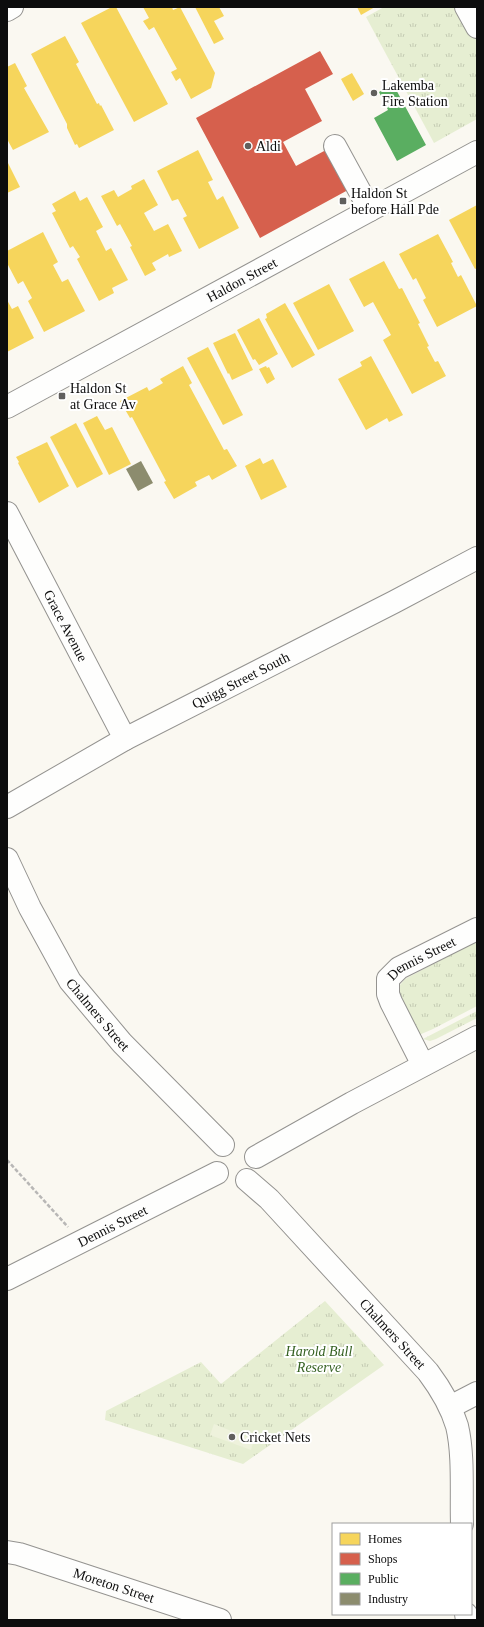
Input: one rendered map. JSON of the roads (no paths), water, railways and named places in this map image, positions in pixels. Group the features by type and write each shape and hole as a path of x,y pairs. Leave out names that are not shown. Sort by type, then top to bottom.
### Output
{"street":[{"path":"7,10 12,7"},
{"path":"466,7 477,27"},
{"path":"335,146 370,210"},
{"name":"Haldon Street","path":"7,407 477,152"},
{"name":"Grace Avenue","path":"7,513 125,739"},
{"name":"Quigg Street South","path":"7,807 125,739 477,558"},
{"name":"Chalmers Street","path":"7,859 30,908 70,981 122,1043 223,1145"},
{"name":"Dennis Street","path":"423,1065 391,1002 388,994 388,979 399,968 477,929"},
{"path":"256,1157 477,1037"},
{"path":"236,1141 243,1143 253,1151 256,1157 255,1170 247,1180 234,1184 228,1182 217,1174 214,1161 219,1149 223,1145 236,1141"},
{"name":"Dennis Street","path":"7,1279 217,1174"},
{"name":"Chalmers Street","path":"247,1180 268,1199 428,1372 440,1388 450,1407 460,1446 462,1523"},
{"path":"450,1407 477,1393"},
{"name":"Moreton Street","path":"7,1552 19,1554 220,1620"}],"place":[{"name":"Lakemba Fire Station","path":"374,93"},
{"name":"Aldi","path":"248,146"},
{"name":"Haldon St before Hall Pde","path":"343,201"},
{"name":"Haldon St at Grace Av","path":"62,396"},
{"name":"Cricket Nets","path":"232,1437"}],"park label":[{"name":"Harold Bull Reserve","path":"319,1360"}]}
